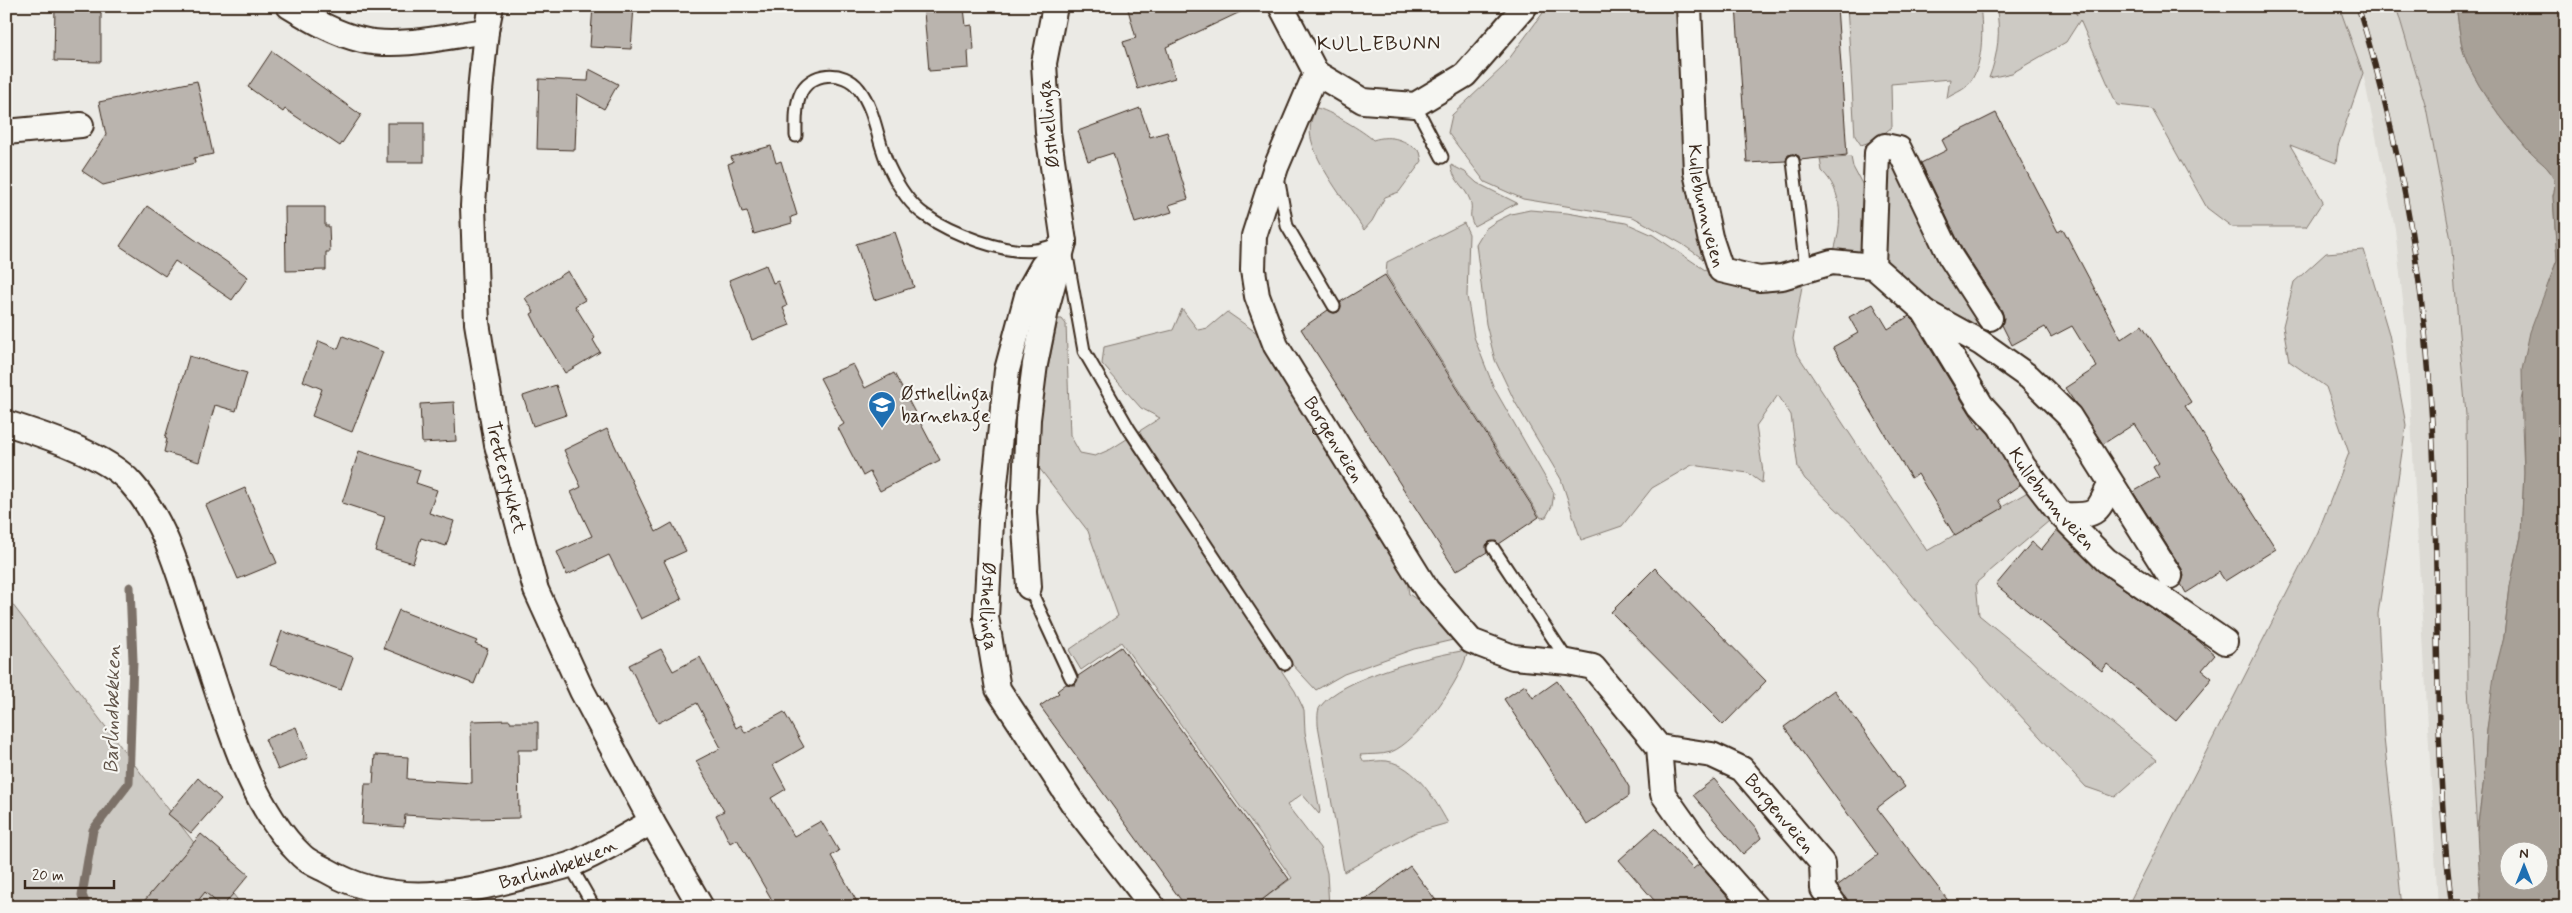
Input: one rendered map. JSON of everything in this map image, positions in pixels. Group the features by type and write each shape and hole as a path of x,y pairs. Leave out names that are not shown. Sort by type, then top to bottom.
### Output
{"street":[{"path":"289,6 329,29 363,41 411,42 486,31"},
{"name":"Trettestykket","path":"491,6 486,31 472,206 477,323 497,445 536,590 582,691 652,822 701,907"},
{"name":"Østhellinga","path":"1029,587 1024,512 1028,420 1034,364 1064,242 1048,132 1044,63 1054,6"},
{"path":"1281,6 1316,73 1363,101 1414,105 1465,75 1525,6"},
{"name":"Kullebunnveien","path":"1689,6 1696,172 1710,237 1721,270 1759,279 1782,277 1832,262 1873,266 1924,311 1980,343 2029,377 2068,416 2170,576"},
{"name":"Borgenveien","path":"1316,73 1276,168 1254,236 1253,270 1257,296 1276,346 1427,590 1471,641 1513,657 1568,662 1593,668 1659,747 1712,755 1742,769 1822,862 1823,889 1836,907"},
{"path":"6,132 81,125"},
{"path":"1873,266 1875,170 1877,153 1884,146 1898,149 1950,256 1990,318"},
{"name":"Østhellinga","path":"1064,242 1042,267 1028,292 1007,370 991,522 986,618 998,689 1074,805 1153,907"},
{"name":"Kullebunnveien","path":"1924,311 1981,405 2000,426 2023,466 2061,516 2106,560 2225,642"},
{"name":"Barlindbekken","path":"6,423 59,440 105,464 130,481 152,510 169,548 245,768 273,820 303,857 337,877 373,890 414,896 467,891 570,864 652,822"},
{"path":"2061,516 2086,516 2101,507 2110,484"},
{"path":"1659,747 1663,794 1694,838 1755,907"}],"lane":[{"path":"796,136 797,109 800,94 807,83 820,76 833,75 848,78 858,87 867,101 892,172 912,203 925,215 966,235 1014,250 1036,250 1064,242"},
{"path":"1414,105 1442,157"},
{"path":"1792,160 1806,270"},
{"path":"1276,168 1287,226 1334,306"},
{"name":"Østhellinga","path":"1064,242 1084,351 1129,429 1285,664"},
{"path":"1493,548 1568,662"},
{"path":"1029,587 1072,678"},
{"path":"570,864 594,907"}],"shaded area":[{"path":"1548,6 1683,6 1706,261 1682,244 1633,217 1523,199 1485,182 1448,133 1452,115 1503,67"},
{"path":"1847,6 1980,6 1982,26 1981,48 1977,69 1973,78 1965,88 1947,98 1950,79 1891,84 1892,127 1876,140 1861,145 1855,136"},
{"path":"1996,6 2070,6 2077,15 2073,6 2339,6 2363,73 2338,146 2336,163 2290,145 2323,201 2306,227 2232,227 2207,208 2152,109 2117,105 2080,20 2066,42 2012,73 1989,78 1998,42"},
{"path":"2339,6 2396,6 2426,107 2451,240 2466,414 2468,688 2481,907 2438,907 2406,328 2395,229 2363,73"},
{"path":"2396,6 2456,6 2463,49 2473,74 2503,119 2528,150 2549,170 2555,188 2553,196 2557,260 2548,285 2521,400 2524,472 2521,536 2510,586 2504,636 2487,729 2484,778 2477,831 2468,688 2466,415 2451,240 2426,107"},
{"path":"2456,6 2566,6 2566,907 2481,907 2477,831 2484,778 2487,729 2494,676 2504,636 2510,586 2521,536 2524,472 2522,370 2530,332 2557,260 2553,196 2555,188 2552,175 2528,150 2494,108 2479,86 2467,62 2461,42"},
{"path":"1316,108 1346,121 1373,140 1380,138 1398,139 1420,152 1422,161 1399,192 1385,197 1372,221 1364,230 1321,164 1316,153 1310,129 1311,120"},
{"path":"1851,157 1853,167 1868,195 1866,246 1859,254 1834,251 1840,219 1838,198 1829,179 1822,171 1820,159"},
{"path":"1888,161 1894,164 1982,321 1978,332 1942,313 1885,268 1883,217"},
{"path":"1451,165 1465,172 1477,183 1517,203 1474,226 1471,218 1470,200 1456,179"},
{"path":"1530,210 1567,213 1626,223 1653,235 1720,280 1766,292 1802,286 1793,339 1796,352 1927,551 2031,490 2049,521 1976,583 1979,615 2157,760 2115,797 2086,787 1937,625 1857,529 1805,479 1798,468 1791,415 1778,395 1756,426 1763,472 1762,483 1748,473 1692,465 1652,488 1622,526 1581,540 1561,479 1515,402 1495,360 1486,324 1476,244 1485,229 1495,222 1511,214"},
{"path":"1464,223 1469,234 1467,296 1474,337 1494,388 1554,493 1552,506 1546,517 1541,518 1386,274 1387,262"},
{"path":"2364,250 2389,334 2406,425 2378,614 2384,738 2402,907 2127,907 2318,532 2349,453 2326,387 2289,361 2283,326 2294,282 2326,253"},
{"path":"1182,309 1198,330 1208,328 1227,312 1260,335 1405,566 1409,594 1427,607 1453,635 1453,640 1414,649 1344,674 1316,690 1289,661 1279,667 1295,691 1304,710 1305,732 1320,811 1319,814 1302,794 1287,805 1320,848 1327,873 1329,907 1305,907 1300,904 1286,907 1261,907 1259,902 1292,878 1121,642 1081,670 1069,650 1118,616 1088,531 1036,464 1042,398 1058,319 1062,319 1066,324 1070,435 1080,453 1095,456 1111,449 1160,418 1141,408 1102,364 1104,347 1173,330"},
{"path":"6,596 243,907 6,907"},
{"path":"1468,650 1458,676 1449,692 1414,736 1391,752 1360,755 1364,762 1387,761 1407,770 1424,785 1448,823 1416,832 1344,872 1318,725 1320,707 1331,696 1367,677 1411,662"}],"building":[{"path":"55,6 101,6 101,62 54,61"},
{"path":"593,6 634,6 631,49 590,47"},
{"path":"1127,6 1253,6 1166,47 1175,78 1138,89 1123,42 1136,38"},
{"path":"1736,6 1837,6 1847,155 1800,160 1799,156 1793,154 1788,155 1786,161 1747,163"},
{"path":"964,8 966,26 972,25 974,50 968,51 969,68 929,71 924,12"},
{"path":"272,51 361,115 340,146 285,109 283,112 248,87"},
{"path":"589,69 618,84 604,109 577,94 575,150 537,149 539,79 588,81"},
{"path":"197,81 213,154 194,158 195,163 103,185 82,171 106,135 99,102"},
{"path":"1140,108 1150,137 1167,132 1188,199 1169,205 1172,212 1135,223 1113,153 1088,161 1078,131"},
{"path":"1996,113 2058,232 2063,229 2121,339 2142,325 2191,402 2185,406 2276,549 2225,581 2219,572 2186,593 2181,584 2184,576 2182,569 2133,492 2159,477 2153,467 2159,463 2134,424 2103,444 2065,388 2097,367 2072,326 2051,337 2045,327 2012,345 2002,325 2004,318 2002,311 1962,249 1921,163 1947,150 1942,140"},
{"path":"387,123 424,123 424,162 387,162"},
{"path":"771,146 776,163 781,161 797,215 791,217 792,223 754,234 747,211 742,212 728,164 733,162 731,157"},
{"path":"147,206 248,277 232,300 175,261 165,276 120,246"},
{"path":"285,207 325,207 325,226 329,226 330,252 326,252 326,270 286,271"},
{"path":"895,232 914,287 874,300 856,244"},
{"path":"766,265 773,283 778,281 787,306 783,308 790,325 752,340 729,280"},
{"path":"568,271 585,300 575,306 595,338 593,340 600,352 565,373 540,332 531,314 534,312 525,298"},
{"path":"1385,275 1539,517 1499,544 1496,541 1489,542 1486,545 1487,552 1456,571 1301,329 1328,310 1334,313 1338,312 1341,306 1340,302"},
{"path":"1873,304 1888,329 1909,316 1913,320 1980,429 1983,427 1989,434 2020,485 1998,500 2003,508 1955,536 1918,474 1911,478 1833,347 1858,333 1849,317"},
{"path":"343,336 383,352 352,432 312,416 322,389 303,381 319,341 338,349"},
{"path":"189,356 247,373 236,411 215,405 199,462 164,452 167,439 165,438"},
{"path":"853,364 865,388 894,373 940,460 880,491 870,472 863,476 838,428 844,424 820,378"},
{"path":"556,385 566,415 533,426 523,396"},
{"path":"454,402 456,441 422,443 420,404"},
{"path":"607,429 656,532 672,523 686,551 664,561 682,599 641,619 609,555 567,575 557,552 592,536 571,492 581,487 564,450"},
{"path":"359,451 420,470 416,483 437,490 429,513 454,521 446,546 421,538 413,563 375,551 385,517 342,503"},
{"path":"245,488 277,563 238,579 206,505"},
{"path":"2057,530 2098,571 2194,637 2215,655 2202,670 2212,678 2176,721 2107,664 2102,671 1996,585 2032,542 2041,550"},
{"path":"1655,568 1766,681 1723,725 1611,612"},
{"path":"399,610 477,641 475,644 488,649 474,684 383,648"},
{"path":"282,631 353,657 341,690 270,665"},
{"path":"1121,647 1289,879 1253,907 1186,907 1040,706 1059,693 1057,691 1066,684 1075,685 1078,676"},
{"path":"661,649 673,671 700,657 736,728 741,725 745,733 784,712 804,747 773,765 786,789 771,798 794,836 821,821 839,851 831,856 860,907 776,907 737,839 730,843 716,815 724,811 696,761 721,748 697,703 658,723 629,665"},
{"path":"1557,681 1614,761 1629,787 1629,796 1587,825 1504,699 1525,685 1533,698"},
{"path":"1834,690 1905,787 1877,808 1953,907 1850,907 1837,886 1878,855 1784,727"},
{"path":"510,720 510,722 538,722 538,750 518,750 519,818 470,819 405,815 404,827 362,824 365,784 373,784 375,755 408,757 407,779 472,783 471,721"},
{"path":"296,727 308,758 278,770 265,739"},
{"path":"198,778 221,799 191,833 168,814"},
{"path":"1714,779 1756,828 1761,838 1743,854 1693,795"},
{"path":"1655,828 1693,869 1699,864 1736,907 1660,907 1619,860"},
{"path":"201,834 249,875 222,907 205,892 193,907 139,907"},
{"path":"1410,866 1441,907 1356,907"}],"waterway":[{"name":"Barlindbekken","path":"87,907 82,895 93,830 129,783 133,661 130,587"}],"railway":[{"path":"2358,6 2373,57 2398,160 2417,265 2429,370 2434,483 2439,726 2446,847 2452,907"}],"place":[{"name":"Østhellinga barnehage","path":"882,429"}],"district":[{"name":"KULLEBUNN","path":"1379,44"}]}
